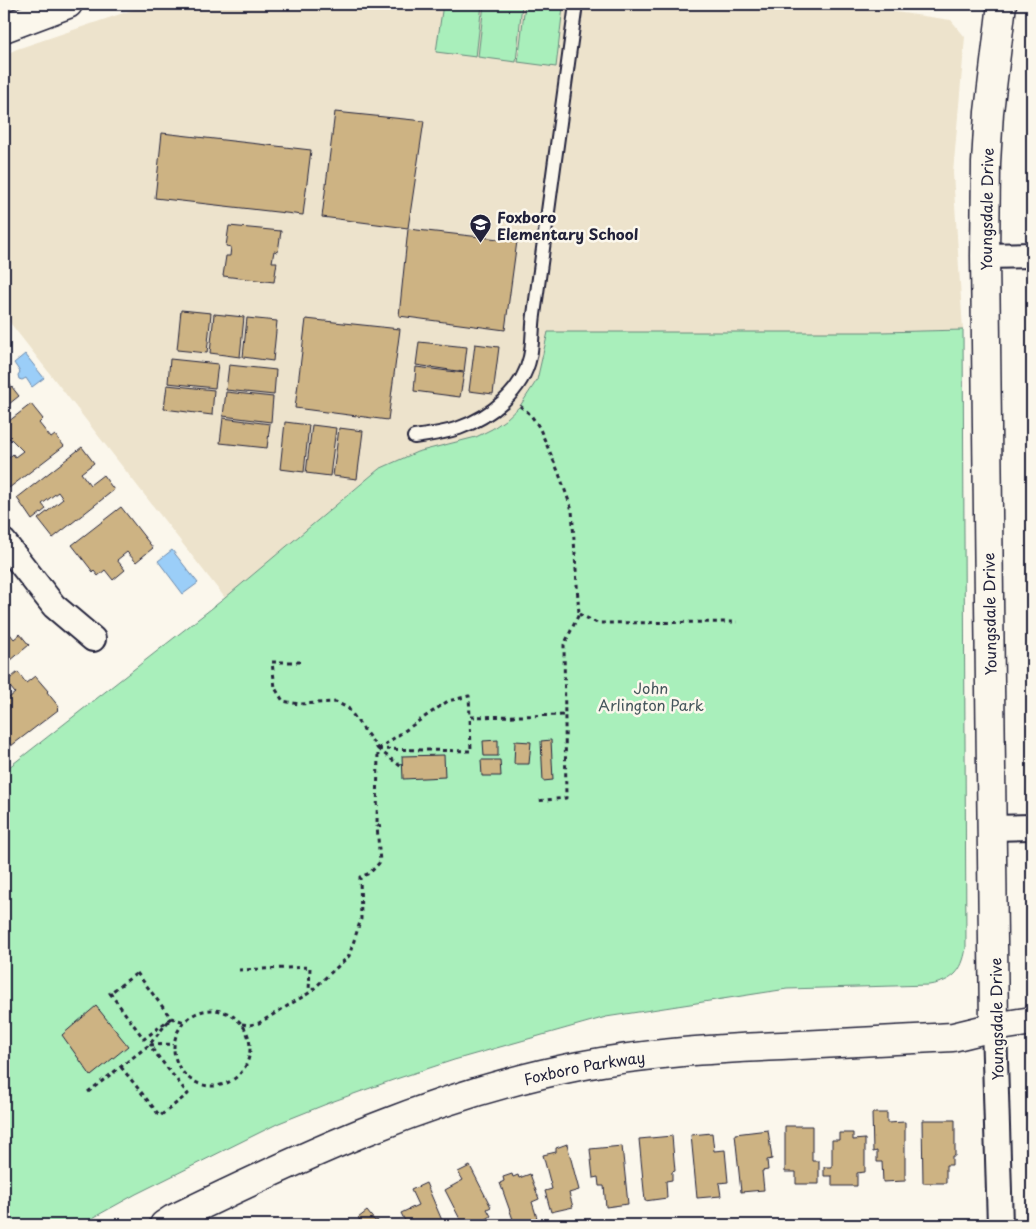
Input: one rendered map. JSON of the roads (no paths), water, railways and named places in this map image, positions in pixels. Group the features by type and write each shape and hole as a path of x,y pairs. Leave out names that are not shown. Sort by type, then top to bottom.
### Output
{"street":[{"name":"Youngsdale Drive","path":"998,4 986,162 985,256 994,1027 1000,1225"},
{"path":"4,28 60,5"},
{"path":"985,256 1032,255"},
{"path":"4,542 54,606 93,639"},
{"path":"992,828 1032,827"},
{"name":"Foxboro Parkway","path":"164,1225 292,1162 386,1122 488,1088 580,1066 691,1050 953,1037 994,1027 1032,1021"}],"lane":[{"path":"414,437 460,428 482,417 502,403 508,396 524,372 530,356 576,4"}],"water":[{"path":"25,354 44,378 32,387 26,378 19,379 18,375 20,372 14,363"},
{"path":"172,550 198,583 183,594 158,561"}],"place":[{"name":"Foxboro Elementary School","path":"481,244"}],"park label":[{"name":"John Arlington Park","path":"651,696"}]}
